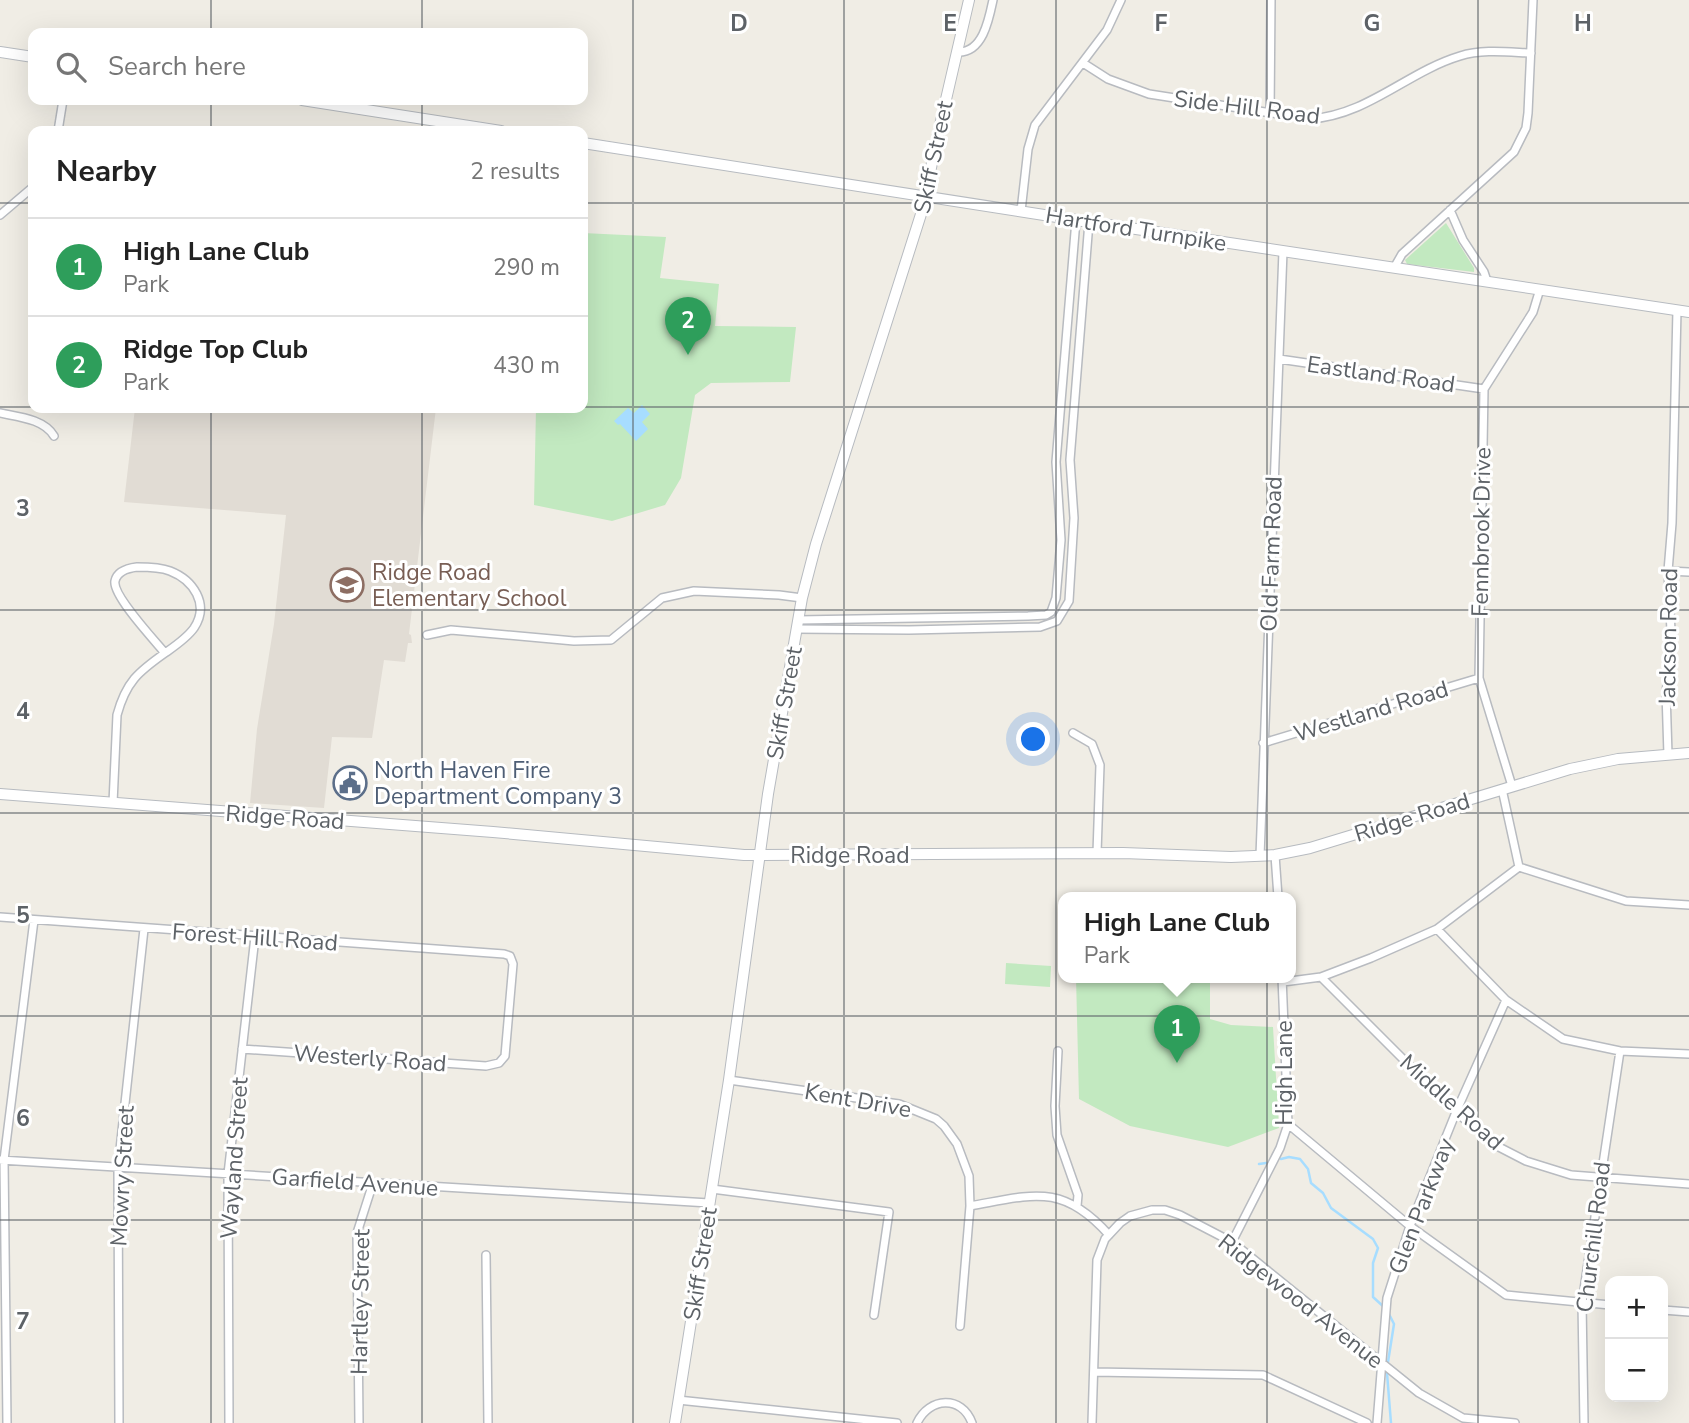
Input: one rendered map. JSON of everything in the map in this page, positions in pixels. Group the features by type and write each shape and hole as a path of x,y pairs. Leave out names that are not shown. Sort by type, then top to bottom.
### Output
{"main road":[{"name":"Skiff Street","path":"675,1423 729,1080 760,856 802,598 816,544 908,260 926,195 969,0"},
{"path":"0,52 28,56"},
{"path":"334,105 469,126"},
{"name":"Hartford Turnpike","path":"588,144 1689,312"},
{"name":"Ridge Road","path":"0,794 493,832 760,856 1097,853 1260,856 1310,848 1598,762 1689,753"}],"street":[{"path":"958,52 970,50 984,33 993,0"},
{"path":"1021,211 1028,149 1035,125 1107,30 1121,0"},
{"path":"1270,113 1272,0"},
{"path":"1394,268 1402,254 1504,163 1520,142 1528,113 1533,0"},
{"name":"Side Hill Road","path":"1083,63 1108,79 1149,94 1310,118 1335,116 1355,110 1445,61 1463,55 1485,52 1531,53"},
{"path":"59,126 62,105"},
{"path":"0,215 28,191"},
{"path":"1450,210 1463,240 1487,281"},
{"path":"797,625 935,618 1028,617 1046,615 1053,610 1061,540 1055,474 1076,220"},
{"path":"797,625 935,629 1040,627 1057,621 1062,616 1069,601 1074,547 1070,475 1089,222"},
{"name":"Old Farm Road","path":"1260,856 1283,251"},
{"path":"1484,388 1533,312 1540,289"},
{"name":"Jackson Road","path":"1668,755 1666,692 1672,651 1668,571 1672,523 1678,310"},
{"name":"Eastland Road","path":"1279,359 1484,388"},
{"name":"Fennbrook Drive","path":"1484,388 1479,678 1507,787 1518,867"},
{"path":"0,413 29,419 50,429 54,436"},
{"path":"1058,425 1073,425"},
{"path":"1055,474 1070,475"},
{"path":"113,803 117,715 120,703 135,676 165,653 195,626 200,611 198,593 183,578 170,571 146,567 127,569 116,579 117,592 165,653"},
{"path":"1668,571 1689,572"},
{"path":"427,635 450,630 573,641 611,640 662,598 694,591 779,594 802,598"},
{"path":"1053,610 1062,616"},
{"path":"935,618 935,629"},
{"name":"Westland Road","path":"1263,743 1479,678"},
{"path":"1073,733 1092,744 1100,765 1097,853"},
{"path":"1275,855 1278,892"},
{"path":"1296,979 1321,977 1437,929 1518,867 1626,901 1689,905"},
{"name":"Forest Hill Road","path":"0,917 510,956 513,964 505,1056 499,1063"},
{"path":"7,1423 2,1160 34,920"},
{"name":"Mowry Street","path":"119,1423 118,1168 144,929"},
{"path":"1437,929 1506,1000 1563,1039 1619,1051 1689,1054"},
{"name":"Wayland Street","path":"229,1423 228,1174 255,937"},
{"name":"Middle Road","path":"1321,977 1456,1112 1495,1145 1526,1161 1571,1175 1689,1184"},
{"name":"High Lane","path":"1232,1241 1280,1148 1288,1124 1282,983"},
{"name":"Glen Parkway","path":"1377,1423 1387,1298 1410,1226 1456,1112 1506,1000"},
{"name":"Westerly Road","path":"242,1049 486,1066 499,1063"},
{"path":"1058,1051 1055,1096 1057,1135 1076,1188 1077,1206"},
{"name":"Churchill Road","path":"1584,1423 1582,1303 1619,1051"},
{"name":"Kent Drive","path":"729,1080 899,1104 936,1119 957,1144 968,1176 970,1206 960,1326"},
{"path":"1288,1124 1410,1226 1506,1295 1605,1305"},
{"name":"Garfield Avenue","path":"2,1160 709,1203"},
{"name":"Hartley Street","path":"359,1423 357,1233 373,1183"},
{"path":"712,1189 889,1212 874,1315"},
{"path":"970,1206 1051,1196 1077,1206 1109,1235 1097,1259 1092,1423"},
{"name":"Ridgewood Avenue","path":"1109,1235 1130,1216 1152,1210 1165,1210 1195,1221 1232,1241 1419,1393 1463,1418 1515,1423"},
{"path":"486,1255 488,1423"},
{"path":"1668,1310 1689,1312"},
{"path":"1094,1372 1263,1375 1367,1423"},
{"path":"678,1400 897,1423"},
{"path":"917,1423 930,1407 949,1402 959,1405 967,1412 972,1423"}],"shaded area":[{"name":"Ridge Road Elementary School","path":"134,413 435,413 409,634 412,643 408,643 405,662 384,660 372,738 332,737 324,808 250,803 257,729 274,624 286,515 124,502"}],"green space":[{"path":"1446,223 1474,272 1407,264 1405,260"},
{"path":"588,233 666,237 660,278 719,284 715,326 796,327 790,382 711,383 695,395 681,478 665,505 612,521 534,505 536,413 588,413"},
{"path":"1006,963 1051,966 1050,987 1005,984"},
{"path":"1076,983 1210,983 1210,1019 1231,1025 1273,1027 1279,1128 1228,1147 1130,1126 1079,1099"}],"water":[{"path":"642,405 650,414 642,422 648,429 636,441 614,421 628,408 634,413"}],"waterway":[{"path":"1281,1159 1300,1159 1308,1169 1311,1183 1323,1193 1331,1208 1373,1239 1378,1248 1373,1263 1373,1297 1385,1308"},
{"path":"1259,1164 1266,1163"},
{"path":"1388,1362 1394,1324 1389,1314"},
{"path":"1387,1373 1391,1423"}],"place":[{"name":"Ridge Top Club","path":"688,355"},
{"name":"Ridge Road Elementary School","path":"347,585"},
{"name":"North Haven Fire Department Company 3","path":"350,783"},
{"name":"High Lane Club","path":"1177,1063"}]}
